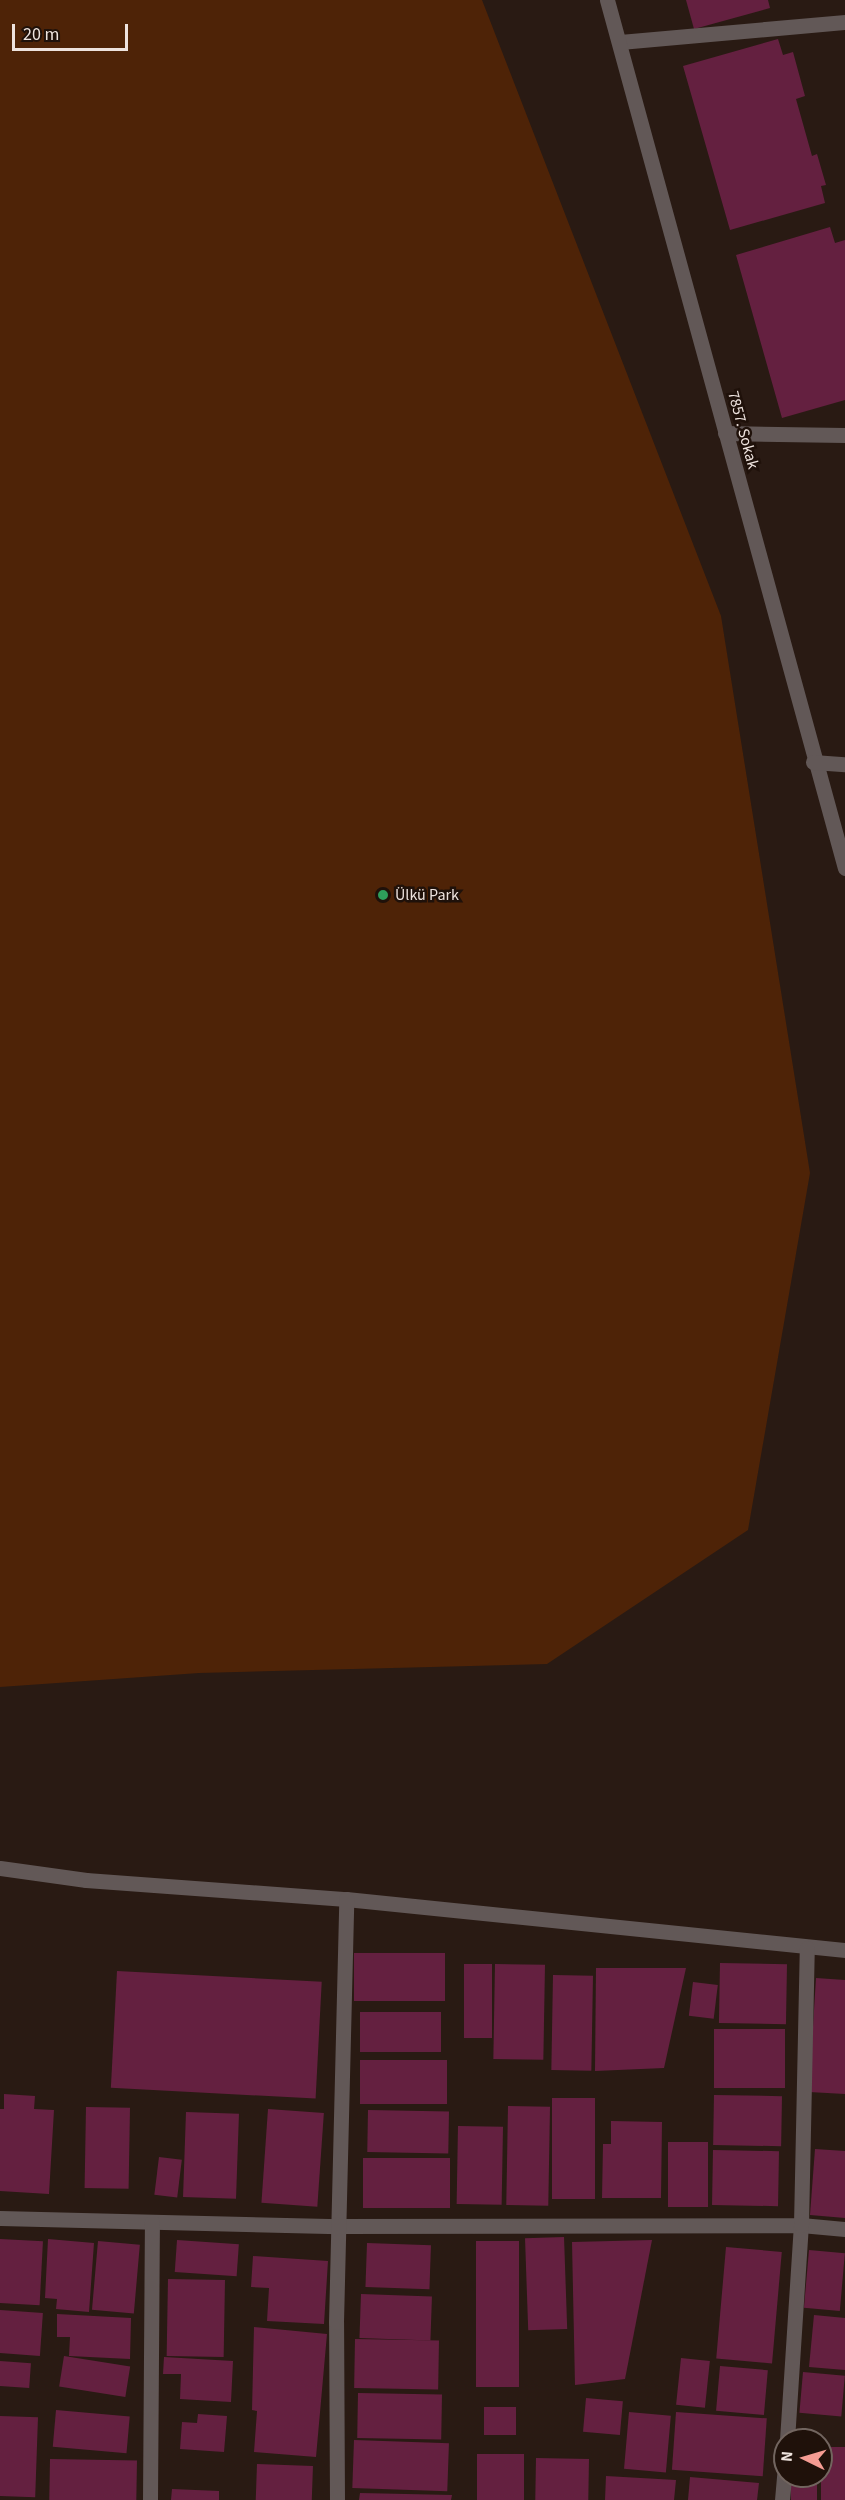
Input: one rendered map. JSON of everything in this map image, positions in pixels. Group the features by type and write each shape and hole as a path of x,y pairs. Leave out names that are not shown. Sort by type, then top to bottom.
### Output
{"street":[{"name":"7857. Sokak","path":"607,0 813,762 845,868"},
{"path":"620,42 845,22"},
{"path":"725,433 845,435"},
{"path":"813,762 845,764"},
{"path":"0,1868 86,1880 346,1899 807,1948 845,1950"},
{"path":"337,2500 339,2226 346,1899"},
{"path":"787,2428 801,2225 807,1948"},
{"path":"0,2218 339,2226 801,2225 845,2229"},
{"path":"150,2500 152,2222"}],"shaded area":[{"name":"Ülkü Park","path":"0,0 482,0 721,616 810,1173 748,1530 547,1664 199,1673 0,1687"}],"building":[{"path":"686,0 768,0 770,8 694,29"},
{"path":"778,39 783,55 793,52 805,96 796,99 812,156 817,154 826,185 821,186 825,203 730,230 683,66"},
{"path":"830,227 835,243 845,240 845,400 782,418 736,255"},
{"path":"354,1953 445,1953 445,2001 354,2001"},
{"path":"720,1963 787,1964 786,2024 719,2023"},
{"path":"464,1964 492,1964 492,2038 464,2038"},
{"path":"495,1964 545,1965 543,2060 493,2059"},
{"path":"596,1968 686,1968 664,2068 595,2071"},
{"path":"117,1971 322,1982 316,2099 111,2088"},
{"path":"553,1975 593,1976 591,2071 551,2070"},
{"path":"816,1978 845,1980 845,2094 809,2092"},
{"path":"693,1982 718,1985 714,2019 689,2016"},
{"path":"360,2012 441,2012 441,2052 360,2052"},
{"path":"714,2029 785,2029 785,2088 714,2088"},
{"path":"360,2060 447,2060 447,2104 360,2104"},
{"path":"4,2094 35,2096 34,2109 54,2110 49,2194 0,2191 0,2109 4,2109"},
{"path":"714,2095 782,2096 781,2146 713,2145"},
{"path":"552,2098 595,2098 595,2199 552,2199"},
{"path":"508,2106 550,2107 548,2206 506,2205"},
{"path":"86,2107 130,2108 129,2189 85,2188"},
{"path":"268,2109 324,2113 317,2207 261,2203"},
{"path":"368,2110 449,2111 448,2153 367,2152"},
{"path":"186,2112 239,2114 236,2199 183,2197"},
{"path":"611,2121 662,2122 661,2198 602,2198 603,2144 611,2144"},
{"path":"458,2126 503,2127 502,2205 457,2204"},
{"path":"668,2142 708,2142 708,2207 668,2207"},
{"path":"815,2149 845,2151 845,2218 810,2215"},
{"path":"713,2150 779,2151 778,2206 712,2205"},
{"path":"159,2157 182,2160 177,2198 154,2195"},
{"path":"363,2158 450,2158 450,2208 363,2208"},
{"path":"564,2237 567,2329 528,2330 525,2238"},
{"path":"0,2239 43,2241 40,2305 0,2303"},
{"path":"48,2239 94,2243 89,2312 56,2309 57,2299 45,2298"},
{"path":"177,2240 239,2244 237,2276 175,2272"},
{"path":"652,2240 625,2379 575,2385 572,2242"},
{"path":"98,2241 140,2245 134,2313 92,2310"},
{"path":"476,2241 519,2241 519,2387 476,2387"},
{"path":"367,2243 431,2245 429,2289 365,2287"},
{"path":"726,2247 782,2252 772,2363 716,2359"},
{"path":"809,2250 845,2253 840,2311 804,2308"},
{"path":"253,2256 328,2261 324,2324 267,2321 269,2288 251,2287"},
{"path":"168,2279 225,2280 224,2357 167,2356"},
{"path":"361,2294 432,2296 430,2340 359,2338"},
{"path":"0,2310 43,2313 40,2356 0,2353"},
{"path":"57,2314 131,2318 130,2359 69,2356 70,2337 57,2337"},
{"path":"814,2315 845,2318 845,2370 809,2367"},
{"path":"254,2327 327,2334 316,2457 254,2452 257,2411 252,2410"},
{"path":"355,2339 439,2340 438,2389 354,2388"},
{"path":"64,2356 130,2366 125,2397 59,2387"},
{"path":"164,2357 233,2361 231,2402 180,2399 181,2374 163,2374"},
{"path":"681,2358 710,2361 705,2408 676,2405"},
{"path":"0,2361 31,2363 29,2388 0,2386"},
{"path":"720,2366 768,2370 764,2415 716,2411"},
{"path":"803,2372 845,2376 841,2417 799,2413"},
{"path":"358,2393 442,2394 441,2439 357,2438"},
{"path":"586,2398 623,2401 620,2435 583,2432"},
{"path":"484,2407 516,2407 516,2435 484,2435"},
{"path":"56,2410 130,2416 126,2453 53,2447"},
{"path":"629,2412 671,2416 666,2472 624,2469"},
{"path":"676,2412 767,2418 763,2476 672,2470"},
{"path":"198,2414 227,2416 224,2452 180,2449 182,2422 197,2423"},
{"path":"0,2416 38,2417 35,2497 0,2496"},
{"path":"354,2440 449,2443 447,2491 352,2488"},
{"path":"833,2447 845,2447 845,2500 821,2500 821,2488 833,2488"},
{"path":"477,2454 524,2454 524,2500 477,2500"},
{"path":"536,2458 589,2459 588,2500 535,2500"},
{"path":"50,2459 137,2461 136,2500 49,2500"},
{"path":"257,2464 313,2466 312,2500 256,2500"},
{"path":"606,2476 676,2480 674,2500 605,2500"},
{"path":"690,2477 759,2483 757,2500 688,2500"},
{"path":"791,2488 817,2488 817,2500 791,2500"},
{"path":"172,2489 219,2491 219,2500 171,2500"},
{"path":"360,2493 452,2495 451,2500 359,2500"}],"place":[{"name":"Ülkü Park","path":"383,895"}]}
